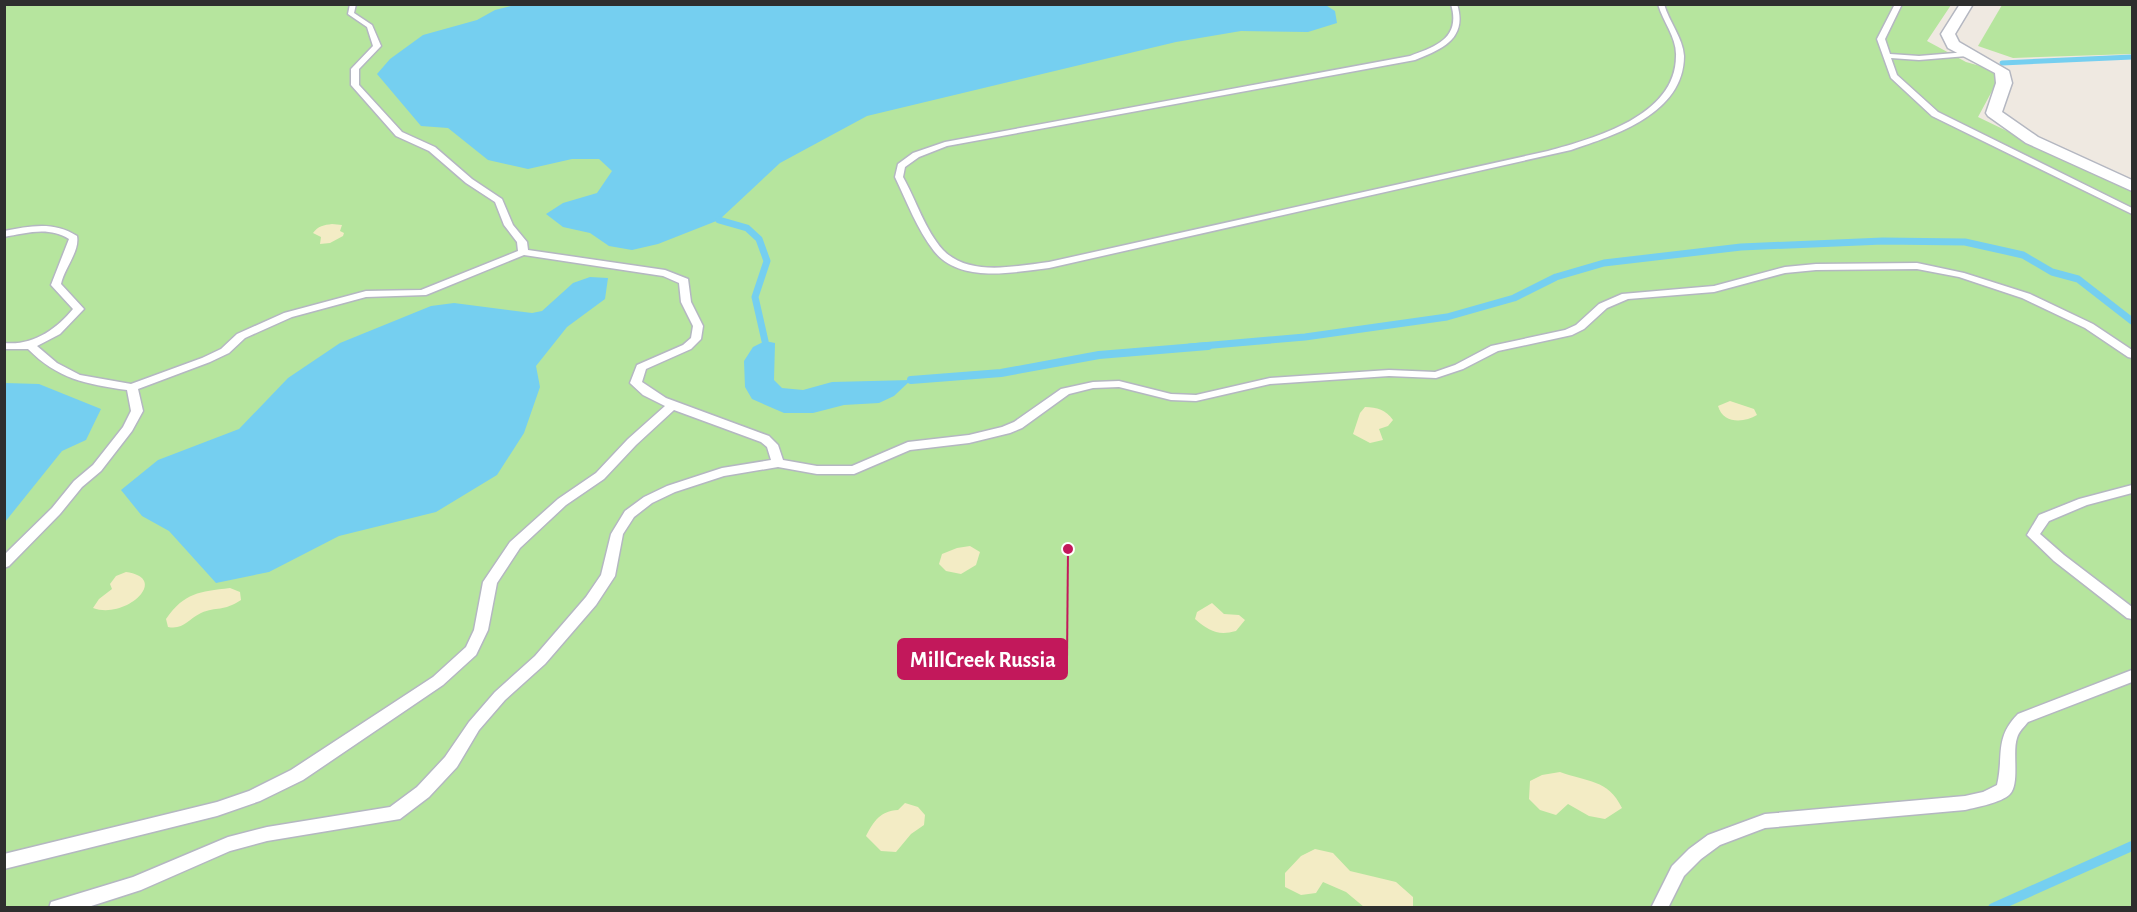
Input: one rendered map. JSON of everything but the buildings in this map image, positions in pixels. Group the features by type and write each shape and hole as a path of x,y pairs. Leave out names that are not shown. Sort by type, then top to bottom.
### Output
{"street":[{"path":"1967,4 1948,34 1953,45 2001,71 2004,83 1994,113 2032,140 2133,186"}],"lane":[{"path":"353,4 351,14 370,26 377,46 355,69 355,85 399,134 432,149 469,181 499,201 509,225 522,242 523,252"},
{"path":"1454,4 1460,18 1459,26 1450,38 1433,50 1412,58 945,144 916,155 901,166 899,177 939,251 954,263 971,267 1014,269 1049,265 1550,153 1587,143 1625,128 1644,115 1677,82 1680,54 1661,4"},
{"path":"1899,4 1881,39 1886,56 1894,76 1935,114 2133,211"},
{"path":"1886,56 1919,58 1967,54"},
{"path":"4,234 52,229 67,232 74,238 72,247 57,273 56,285 72,299 79,309 70,320 30,345 4,346"},
{"path":"30,345 58,370 85,380 132,387 225,351 241,336 288,315 366,294 422,293 523,252 665,273 684,281 686,302 698,326 696,339 687,346 646,364 636,377 636,383 672,406 692,411 765,439 772,445 778,463"},
{"path":"57,908 135,884 228,844 267,834 394,813 423,792 451,762 474,726 500,696 540,660 591,602 608,576 617,534 630,514 648,500 695,480 722,472 778,463 817,470 854,470 908,446 969,439 1006,430 1018,425 1065,391 1093,385 1119,384 1171,397 1196,398 1270,381 1389,373 1447,373 1495,348 1568,333 1580,327 1603,306 1619,298 1714,289 1785,270 1816,267 1917,266 1961,275 2026,296 2066,314 2133,355"},
{"path":"4,563 56,511 78,484 97,468 128,428 137,411 132,387"},
{"path":"4,862 217,809 254,796 297,775 438,681 471,651 481,630 490,582 515,545 562,502 600,476 632,442 672,406"},
{"path":"2133,489 2082,502 2044,519 2033,535 2059,558 2133,614"},
{"path":"1659,908 1678,871 1695,854 1714,840 1765,821 1965,803 1986,798 2004,789 2010,773 2007,739 2012,727 2023,718 2133,676"}],"green space":[{"path":"5,5 1951,5 1927,41 1966,62 1991,69 1998,80 1978,117 2132,191 2132,907 5,908"},
{"path":"2002,5 2132,5 2132,54 2013,58 1978,46"}],"sand":[{"path":"342,225 340,231 344,233 343,236 330,243 320,244 321,237 313,233 321,226"},
{"path":"1730,401 1754,409 1757,415 1746,420 1729,419 1724,416 1718,406"},
{"path":"1365,407 1381,410 1393,420 1388,426 1379,429 1383,440 1370,443 1353,434 1360,413"},
{"path":"970,546 980,552 976,565 961,574 946,571 939,564 942,554"},
{"path":"126,572 139,576 144,582 144,589 139,597 118,608 106,610 93,608 99,599 112,589 110,584 116,576"},
{"path":"230,588 240,592 241,600 225,608 201,613 178,627 168,627 166,619 186,598 201,592"},
{"path":"1212,603 1224,614 1239,615 1245,620 1236,631 1219,633 1205,627 1195,619 1197,612"},
{"path":"1560,772 1603,787 1610,792 1622,808 1605,819 1589,816 1568,804 1556,815 1540,810 1529,799 1530,781 1542,775"},
{"path":"905,803 918,807 925,815 924,825 911,834 896,852 881,851 866,836 878,818 887,812 898,810"},
{"path":"1315,849 1333,853 1350,871 1396,882 1413,897 1413,907 1364,907 1346,892 1323,882 1316,893 1301,895 1285,887 1285,873 1301,856"}],"water":[{"path":"1324,4 1335,11 1337,23 1308,32 1241,31 1176,42 867,116 780,163 719,220 658,244 632,250 609,246 590,233 563,227 546,214 563,203 597,193 612,171 599,159 572,159 528,169 488,160 448,128 421,126 377,74 390,59 423,35 477,20 495,10 515,5"},
{"path":"590,277 608,278 605,299 567,327 536,366 540,387 524,433 497,475 436,512 339,536 269,572 216,583 169,531 142,516 121,490 158,460 239,429 288,378 340,343 431,306 454,303 532,313 542,311 573,283"},
{"path":"765,341 775,343 774,380 782,388 803,390 832,382 911,380 894,396 879,403 844,405 813,413 784,413 752,399 745,387 744,361 753,347"},
{"path":"5,383 39,384 101,409 86,440 62,451 5,522"}],"waterway":[{"path":"2002,63 2132,57"},
{"path":"719,220 747,228 759,239 767,261 755,297 765,341"},
{"path":"1190,347 1305,337 1447,317 1514,298 1556,277 1604,263 1741,247 1883,241 1965,242 2023,255 2052,272 2078,279 2132,321"},
{"path":"911,380 1001,373 1099,355 1208,346"},
{"path":"1993,908 2132,846"}],"place":[{"name":"MillCreek Russia","path":"1068,549"}]}
